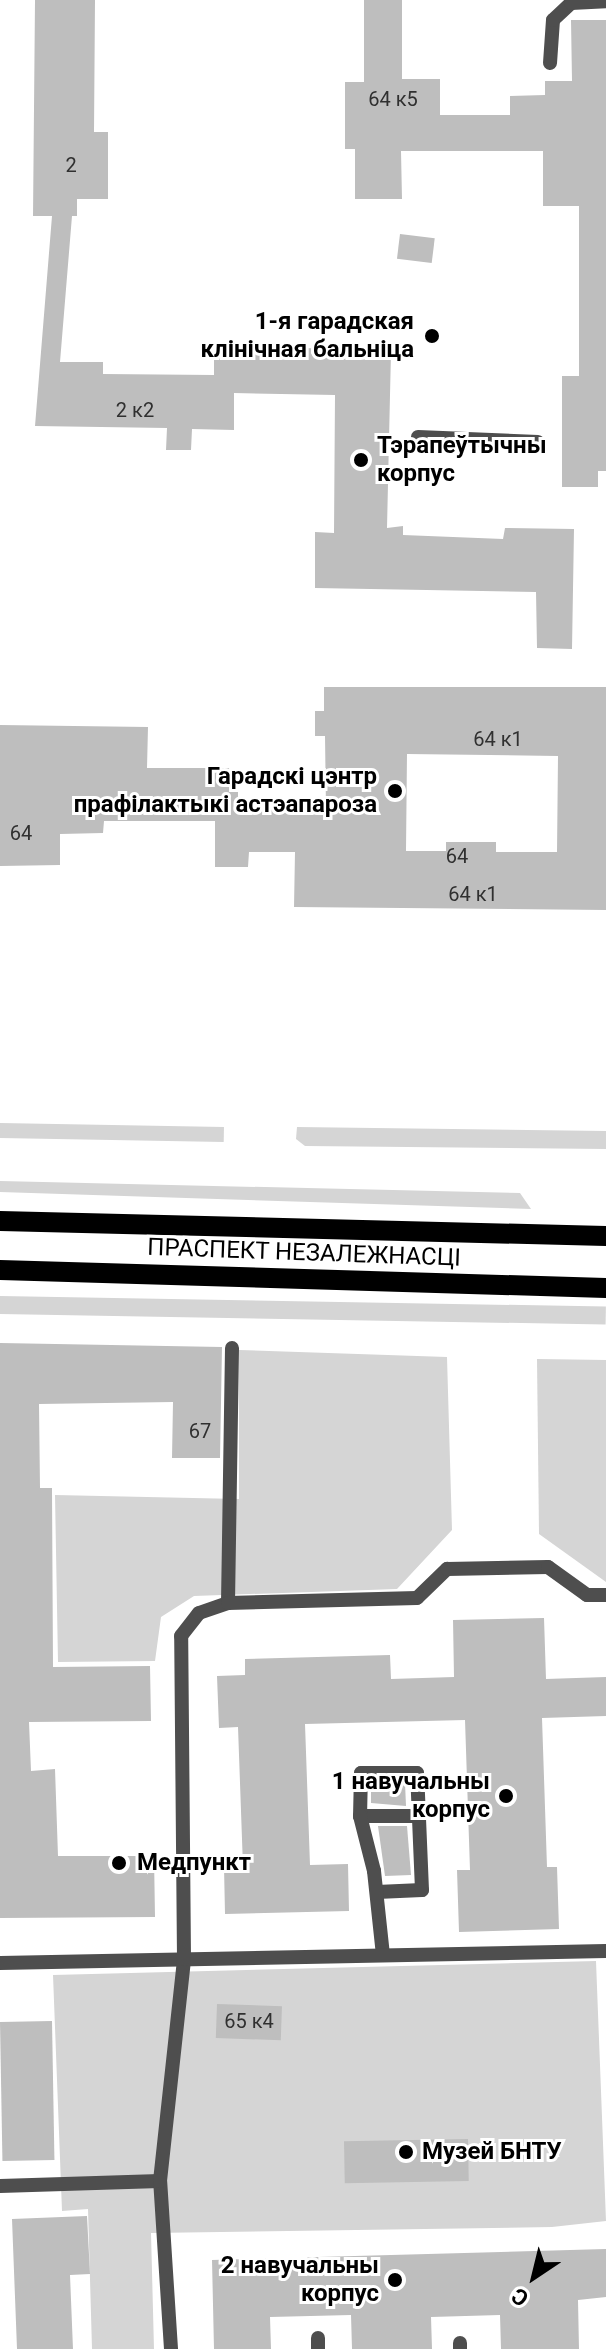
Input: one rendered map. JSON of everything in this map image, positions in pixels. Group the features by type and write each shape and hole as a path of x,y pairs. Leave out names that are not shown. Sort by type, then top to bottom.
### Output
{"main road":[{"name":"ПРАСПЕКТ НЕЗАЛЕЖНАСЦІ","path":"0,1221 606,1236"},
{"name":"ПРАСПЕКТ НЕЗАЛЕЖНАСЦІ","path":"0,1270 606,1288"}],"lane":[{"path":"550,63 553,20 571,3 606,1"},
{"path":"418,437 538,442"},
{"path":"228,1603 232,1348"},
{"path":"171,2349 160,2181 184,1959 181,1636 199,1613 228,1603 417,1598 447,1569 548,1567 587,1595 606,1595"},
{"path":"377,1892 422,1890 417,1773 361,1773 360,1816 377,1892 383,1955"},
{"path":"360,1816 419,1816"},
{"path":"0,1963 606,1951"},
{"path":"0,2186 160,2181"}],"shaded area":[{"path":"0,1123 224,1127 224,1142 0,1138"},
{"path":"297,1127 606,1131 606,1149 305,1146 296,1139"},
{"path":"0,1181 520,1193 531,1209 0,1192"},
{"path":"0,1296 606,1307 606,1325 0,1314"},
{"path":"239,1350 447,1357 452,1530 397,1589 194,1596 161,1617 155,1661 58,1662 55,1495 239,1499"},
{"path":"537,1359 606,1360 606,1582 539,1534"},
{"path":"596,1961 606,2221 552,2227 151,2233 154,2349 92,2349 88,2209 62,2211 53,1975"}],"building":[{"path":"35,0 95,0 94,132 108,132 108,199 77,199 77,216 72,216 60,362 103,362 103,374 214,375 214,345 391,351 387,528 403,526 403,535 503,539 505,528 574,529 572,649 537,648 536,592 315,588 315,532 334,533 335,395 234,393 234,430 192,429 191,450 166,450 167,428 35,426 52,216 33,216"},
{"path":"364,0 402,0 402,79 440,79 440,115 510,115 510,96 545,95 545,81 572,81 571,20 606,20 606,471 598,471 598,487 562,487 562,376 579,376 579,206 543,206 543,151 401,151 402,199 355,199 355,149 345,149 345,82 364,82"},
{"path":"400,234 435,238 432,263 397,259"},
{"path":"324,687 606,687 606,910 294,907 295,852 249,852 248,867 215,867 215,821 104,821 103,833 60,834 60,865 0,866 0,725 148,727 147,768 238,768 238,807 326,809 325,736 315,736 315,711 324,711","holes":["407,754 558,756 557,852 496,852 496,842 446,842 446,851 406,851"]},
{"path":"0,1343 222,1347 220,1458 172,1458 173,1402 39,1404 40,1488 52,1488 53,1667 150,1666 151,1721 29,1722 31,1771 55,1769 58,1856 154,1856 155,1917 0,1918"},
{"name":"1 навучальны корпус","path":"544,1618 546,1679 606,1677 606,1716 542,1718 547,1867 557,1867 559,1929 459,1932 457,1870 470,1870 465,1720 305,1724 310,1865 348,1864 349,1911 225,1914 224,1867 243,1867 238,1727 219,1728 217,1676 245,1675 245,1659 390,1655 391,1679 454,1677 453,1620"},
{"path":"371,1783 405,1783 406,1806 371,1803"},
{"path":"378,1826 407,1826 411,1875 385,1876"},
{"path":"217,2004 282,2006 281,2040 216,2038"},
{"path":"52,2021 54,2160 2,2161 0,2022"},
{"name":"Музей БНТУ","path":"468,2139 469,2181 345,2183 344,2141"},
{"path":"87,2216 90,2274 70,2275 73,2349 17,2349 12,2219"},
{"name":"2 навучальны корпус","path":"606,2249 606,2297 578,2300 579,2349 501,2349 500,2315 431,2317 432,2349 352,2349 351,2315 270,2317 271,2349 214,2349 212,2260"}],"place":[{"name":"1-я гарадская клінічная бальніца","path":"432,336"},
{"name":"Тэрапеўтычны корпус","path":"361,460"},
{"name":"Гарадскі цэнтр прафілактыкі астэапароза","path":"395,791"},
{"name":"1 навучальны корпус","path":"506,1796"},
{"name":"Медпункт","path":"119,1863"},
{"name":"Музей БНТУ","path":"406,2152"},
{"name":"2 навучальны корпус","path":"395,2280"}]}
